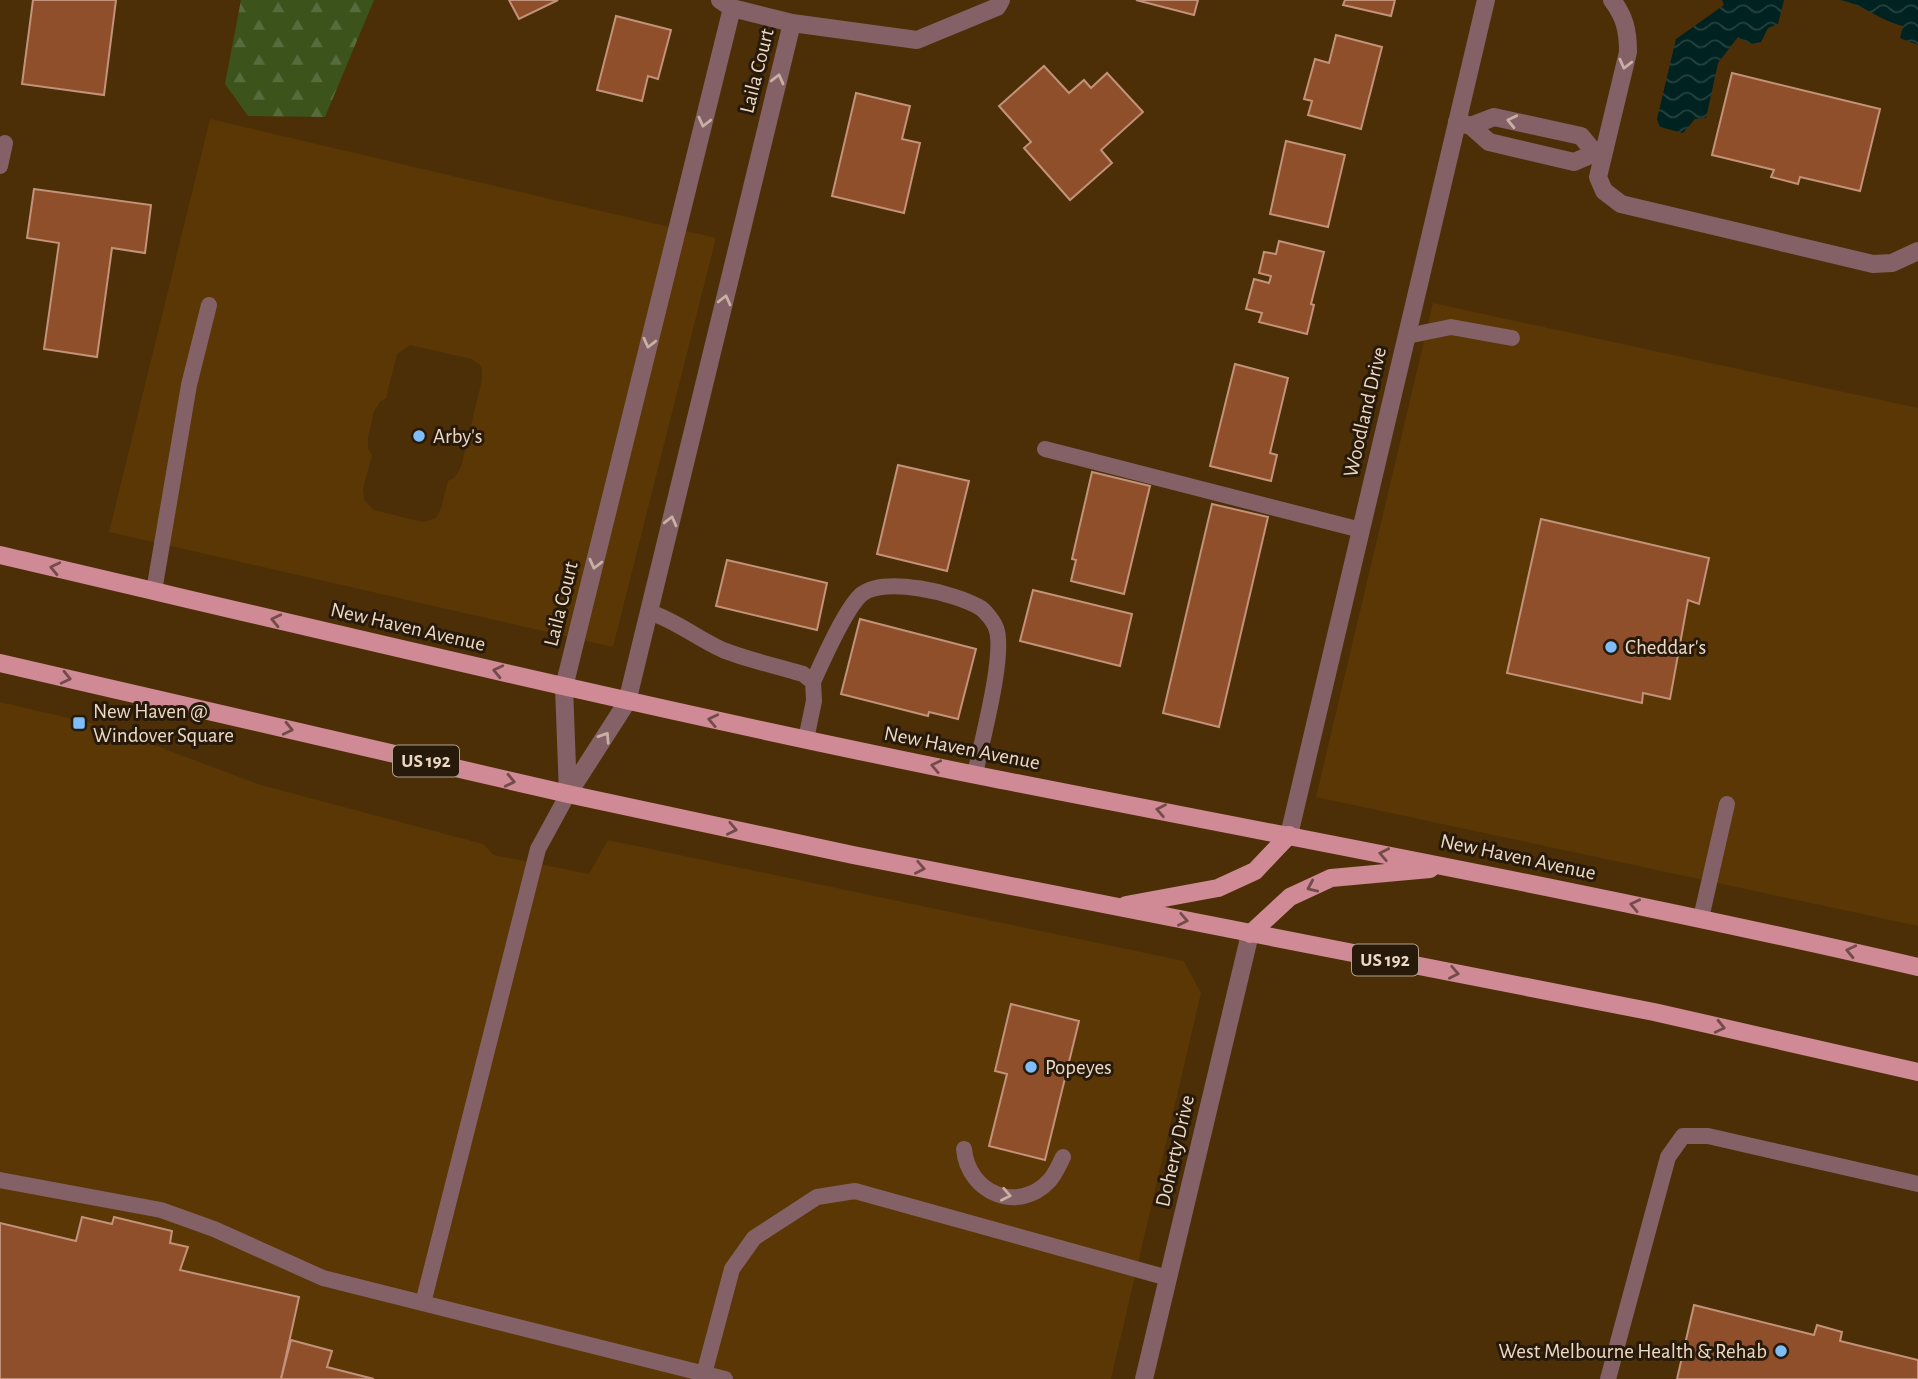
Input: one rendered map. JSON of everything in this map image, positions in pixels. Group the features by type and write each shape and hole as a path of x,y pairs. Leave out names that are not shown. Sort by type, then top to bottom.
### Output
{"main road":[{"name":"New Haven Avenue","path":"0,555 628,702 975,774 1701,918 1918,967"},
{"name":"US 192","path":"0,663 568,794 840,852 1654,1012 1918,1072"},
{"path":"1116,907 1218,888 1255,871 1289,835"},
{"path":"1250,933 1290,897 1331,878 1451,867"}],"street":[{"path":"792,23 917,40 997,7 1001,0"},
{"name":"Woodland Drive","path":"1289,835 1407,336 1464,124 1486,0"},
{"path":"1612,0 1621,11 1628,32 1628,52 1599,154 1598,177 1604,191 1621,204 1873,264 1892,263 1918,251"},
{"name":"Laila Court","path":"726,4 792,23 628,702 568,794 564,687 726,4"},
{"path":"1464,124 1494,117 1541,127 1581,136 1599,154"},
{"path":"1464,124 1489,142 1574,162 1599,154"},
{"path":"1535,153 1541,127"},
{"name":"Doherty Drive","path":"1144,1379 1250,933"}],"lane":[{"path":"0,166 5,143"},
{"path":"154,591 189,385 209,305"},
{"path":"1407,336 1451,327 1513,338"},
{"path":"1045,449 1361,530"},
{"path":"806,739 814,701 813,682 847,615 862,594 883,585 942,593 982,608 996,628 998,664 975,774"},
{"path":"649,612 725,651 803,674 813,682"},
{"path":"423,1303 538,849 568,794"},
{"path":"1701,918 1727,804"},
{"path":"1608,1379 1668,1157 1683,1136 1708,1136 1918,1184"},
{"path":"964,1149 965,1161 972,1177 985,1189 1001,1195 1023,1198 1049,1181 1063,1157"},
{"path":"0,1180 161,1210 214,1229 323,1278 725,1379"},
{"path":"704,1374 732,1269 754,1238 817,1197 855,1191 1168,1278"}],"shaded area":[{"path":"210,119 716,238 613,647 109,532","holes":["410,345 471,359 482,369 482,380 461,467 455,477 448,481 436,518 422,522 374,510 364,500 363,489 372,455 368,449 368,438 374,411 386,398 397,354"]},
{"path":"1433,303 1918,408 1918,926 1316,797"},
{"path":"0,702 103,726 261,785 483,844 494,855 589,874 608,840 1184,961 1201,993 1111,1379 0,1379"}],"green space":[{"path":"241,0 374,0 325,117 248,116 225,84"}],"water":[{"path":"1722,0 1784,0 1778,24 1768,28 1761,42 1751,44 1738,37 1718,63 1706,118 1695,119 1683,133 1660,127 1657,119 1676,39 1724,5"},
{"path":"1840,0 1918,0 1918,45 1900,38 1903,26"}],"building":[{"path":"33,0 116,0 104,95 22,84"},
{"path":"509,0 558,0 519,19"},
{"path":"1136,0 1198,0 1194,15"},
{"path":"1345,0 1395,0 1391,16 1343,5"},
{"path":"616,16 671,30 658,79 648,76 642,101 597,90"},
{"path":"1336,35 1382,47 1361,129 1308,115 1312,101 1304,99 1315,59 1329,63"},
{"path":"1044,66 1069,93 1084,80 1091,88 1107,73 1143,112 1101,150 1112,163 1070,200 1024,148 1031,142 999,106"},
{"path":"1732,73 1880,109 1860,191 1800,177 1798,184 1771,177 1774,170 1712,155"},
{"path":"856,93 910,106 902,139 920,143 904,213 832,196"},
{"path":"1286,141 1345,155 1328,227 1270,214"},
{"path":"34,189 151,205 145,253 112,248 97,357 44,349 59,243 27,238"},
{"path":"1279,241 1324,252 1311,304 1314,305 1307,334 1259,322 1262,313 1246,309 1254,279 1269,283 1271,276 1259,273 1264,252 1276,254"},
{"path":"1235,364 1288,378 1270,453 1277,455 1271,481 1210,466"},
{"path":"898,465 969,481 947,571 877,554"},
{"path":"1092,472 1150,486 1124,594 1071,581 1076,560 1072,559"},
{"path":"1212,504 1268,517 1219,727 1163,713"},
{"path":"1541,519 1709,558 1699,604 1688,600 1670,699 1643,693 1642,703 1507,673"},
{"path":"727,560 827,583 817,630 716,606"},
{"path":"1033,590 1132,614 1120,666 1020,641"},
{"path":"860,619 976,649 958,719 929,712 928,716 841,694"},
{"path":"1011,1004 1079,1021 1045,1160 989,1146 1007,1074 995,1071"},
{"path":"82,1217 112,1224 114,1217 172,1231 170,1243 188,1247 180,1270 299,1297 281,1379 0,1379 0,1223 76,1241"},
{"name":"West Melbourne Health & Rehab","path":"1694,1305 1814,1335 1817,1325 1842,1332 1840,1341 1918,1360 1918,1379 1677,1379"},
{"path":"291,1340 332,1351 327,1367 374,1379 281,1379"}],"place":[{"name":"Arby's","path":"419,436"},
{"name":"Cheddar's","path":"1611,647"},
{"name":"New Haven @ Windover Square","path":"79,723"},
{"name":"Popeyes","path":"1031,1067"},
{"name":"West Melbourne Health & Rehab","path":"1781,1351"}]}
